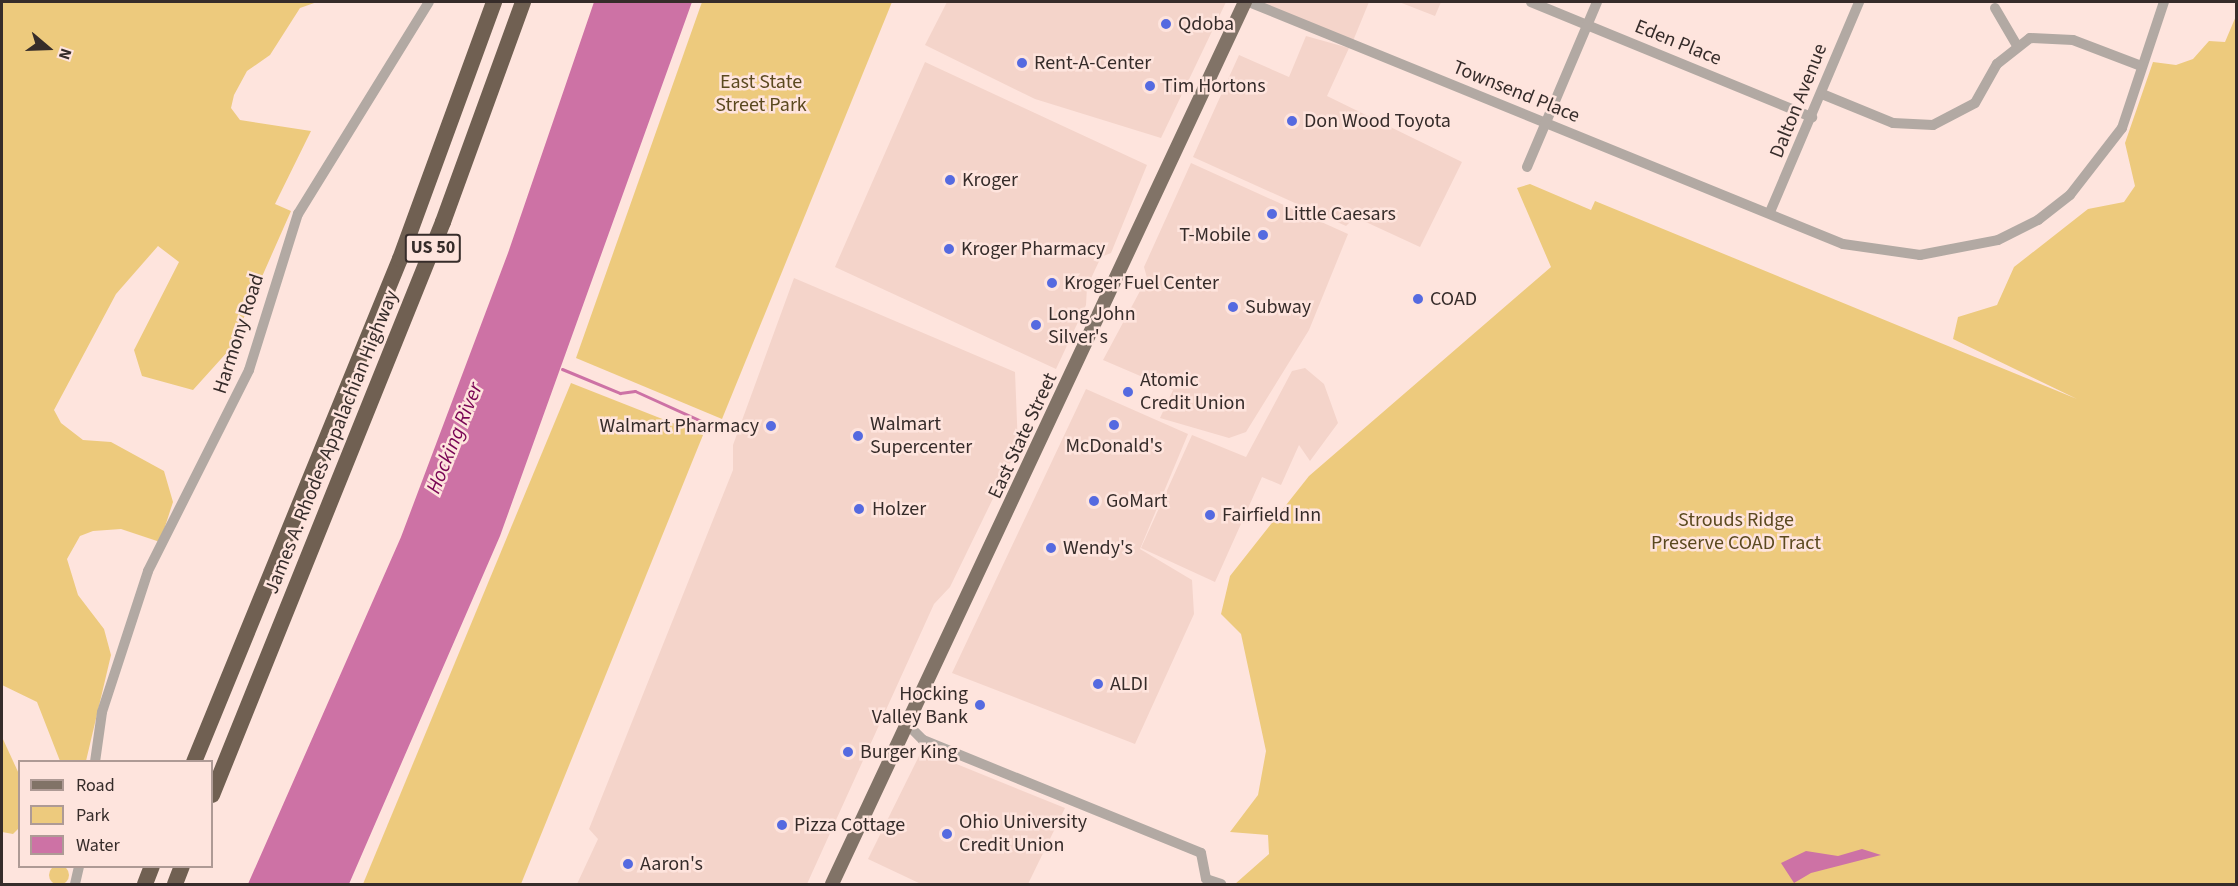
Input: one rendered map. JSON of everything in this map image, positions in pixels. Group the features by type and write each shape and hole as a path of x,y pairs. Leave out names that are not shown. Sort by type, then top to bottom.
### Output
{"highway":[{"name":"James A. Rhodes Appalachian Highway","path":"195,760 408,239 494,2"},
{"name":"James A. Rhodes Appalachian Highway","path":"213,793 439,233 523,2"},
{"path":"145,885 152,868"},
{"path":"175,885 182,868"}],"main road":[{"name":"East State Street","path":"832,885 1247,2"}],"street":[{"name":"Harmony Road","path":"95,760 102,712 148,571 249,370 302,205 398,60 429,2"},
{"name":"Townsend Place","path":"1247,2 1770,212 1843,244 1889,254 1959,250 1998,240 2054,208 2099,162 2122,128 2164,2"},
{"name":"Eden Place","path":"1531,2 1812,117"},
{"path":"1527,167 1597,2"},
{"name":"Dalton Avenue","path":"1770,212 1822,94 1859,2"},
{"path":"1995,8 2016,44"},
{"path":"1822,94 1893,123 1933,125 1975,103 1997,64 2016,44 2057,37 2141,66"},
{"path":"908,725 923,740 1201,853 1206,879 1221,885"},
{"path":"75,885 79,868"}],"shaded area":[{"path":"947,2 1226,2 1161,138 1035,99 925,45"},
{"path":"1249,2 1369,2 1353,41"},
{"path":"1399,2 1441,2 1435,16"},
{"path":"1306,36 1349,48 1327,96 1462,162 1420,247 1355,217 1346,226 1193,157 1239,55 1289,77"},
{"path":"925,62 1147,165 1111,253 1101,257 1087,287 1086,305 1056,369 835,267"},
{"path":"1191,163 1348,234 1309,330 1246,432 1229,438 1160,418 1173,390 1103,360 1147,278 1144,267"},
{"path":"794,278 1015,372 1018,447 950,587 934,604 807,884 577,884 598,839 589,829 733,470 733,445"},
{"path":"1305,368 1324,384 1338,423 1310,461 1299,445 1281,485 1262,477 1215,582 1141,548 1192,435 1246,457 1292,371"},
{"path":"1086,389 1188,434 1140,549 1192,580 1194,614 1135,744 952,673"},
{"path":"922,750 1065,808 1028,884 921,884 868,859"}],"green space":[{"path":"2,2 317,2 300,8 270,55 247,71 234,95 231,108 240,120 311,131 275,204 291,211 230,349 193,390 142,376 134,350 179,262 158,246 116,294 54,410 61,423 83,440 111,442 164,471 173,502 160,542 121,529 93,531 80,536 67,559 78,595 104,629 111,655 86,760 60,760 37,702 2,685"},
{"name":"East State Street Park","path":"702,2 892,2 722,419 576,358"},
{"name":"Strouds Ridge Preserve COAD Tract","path":"2236,16 2236,884 1235,884 1269,854 1268,835 1230,832 1258,795 1266,751 1241,634 1221,614 1230,576 1309,476 1551,267 1517,188 1530,184 1591,210 1595,201 2077,399 1953,339 1958,317 1997,305 2014,267 2088,209 2124,202 2135,186 2125,143 2153,62 2176,65 2193,59 2209,41 2225,42"},
{"path":"571,383 703,435 521,884 363,884"},
{"path":"2,737 18,772 18,829 13,834 2,832"},
{"path":"52,868 66,868 68,879 63,884 55,884 50,879"}],"water":[{"name":"Hocking River","path":"594,2 692,2 500,536 349,884 248,884 401,537 508,253"},
{"path":"1862,849 1881,855 1811,873 1794,883 1781,863 1806,851 1838,856"}],"waterway":[{"path":"562,369 620,393 635,391 712,426"}],"place":[{"name":"Qdoba","path":"1166,24"},
{"name":"Rent-A-Center","path":"1022,63"},
{"name":"Tim Hortons","path":"1150,86"},
{"name":"Don Wood Toyota","path":"1292,121"},
{"name":"Kroger","path":"950,180"},
{"name":"Little Caesars","path":"1272,214"},
{"name":"T-Mobile","path":"1263,235"},
{"name":"Kroger Pharmacy","path":"949,249"},
{"name":"Kroger Fuel Center","path":"1052,283"},
{"name":"COAD","path":"1418,299"},
{"name":"Subway","path":"1233,307"},
{"name":"Long John Silver's","path":"1036,325"},
{"name":"Atomic Credit Union","path":"1128,392"},
{"name":"McDonald's","path":"1114,425"},
{"name":"Walmart Pharmacy","path":"771,426"},
{"name":"Walmart Supercenter","path":"858,436"},
{"name":"GoMart","path":"1094,501"},
{"name":"Holzer","path":"859,509"},
{"name":"Fairfield Inn","path":"1210,515"},
{"name":"Wendy's","path":"1051,548"},
{"name":"ALDI","path":"1098,684"},
{"name":"Hocking Valley Bank","path":"980,705"},
{"name":"Burger King","path":"848,752"},
{"name":"Pizza Cottage","path":"782,825"},
{"name":"Ohio University Credit Union","path":"947,834"},
{"name":"Aaron's","path":"628,864"}]}
